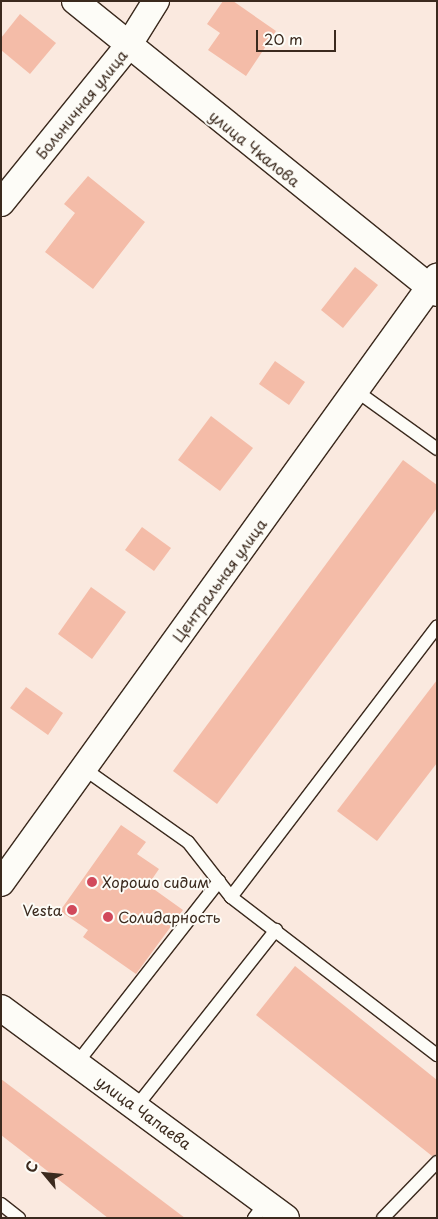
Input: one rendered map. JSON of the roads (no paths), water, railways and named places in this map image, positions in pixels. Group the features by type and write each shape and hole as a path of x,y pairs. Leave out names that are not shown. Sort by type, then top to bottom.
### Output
{"street":[{"name":"улица Чкалова","path":"76,1 128,46 434,286"},
{"name":"Больничная улица","path":"1,203 128,46 156,1"},
{"name":"Центральная улица","path":"1,883 355,390 434,286"},
{"name":"улица Чапаева","path":"1,1008 136,1106 269,1213"}],"lane":[{"path":"355,390 437,449"},
{"path":"231,897 437,627"},
{"path":"84,768 188,842 231,897 437,1055"},
{"path":"77,1063 219,881"},
{"path":"136,1106 276,930"},
{"path":"383,1218 437,1162"},
{"path":"1,1204 19,1218"}],"place":[{"name":"Хорошо сидим","path":"92,882"},
{"name":"Vesta","path":"72,910"},
{"name":"Солидарность","path":"108,917"}]}
